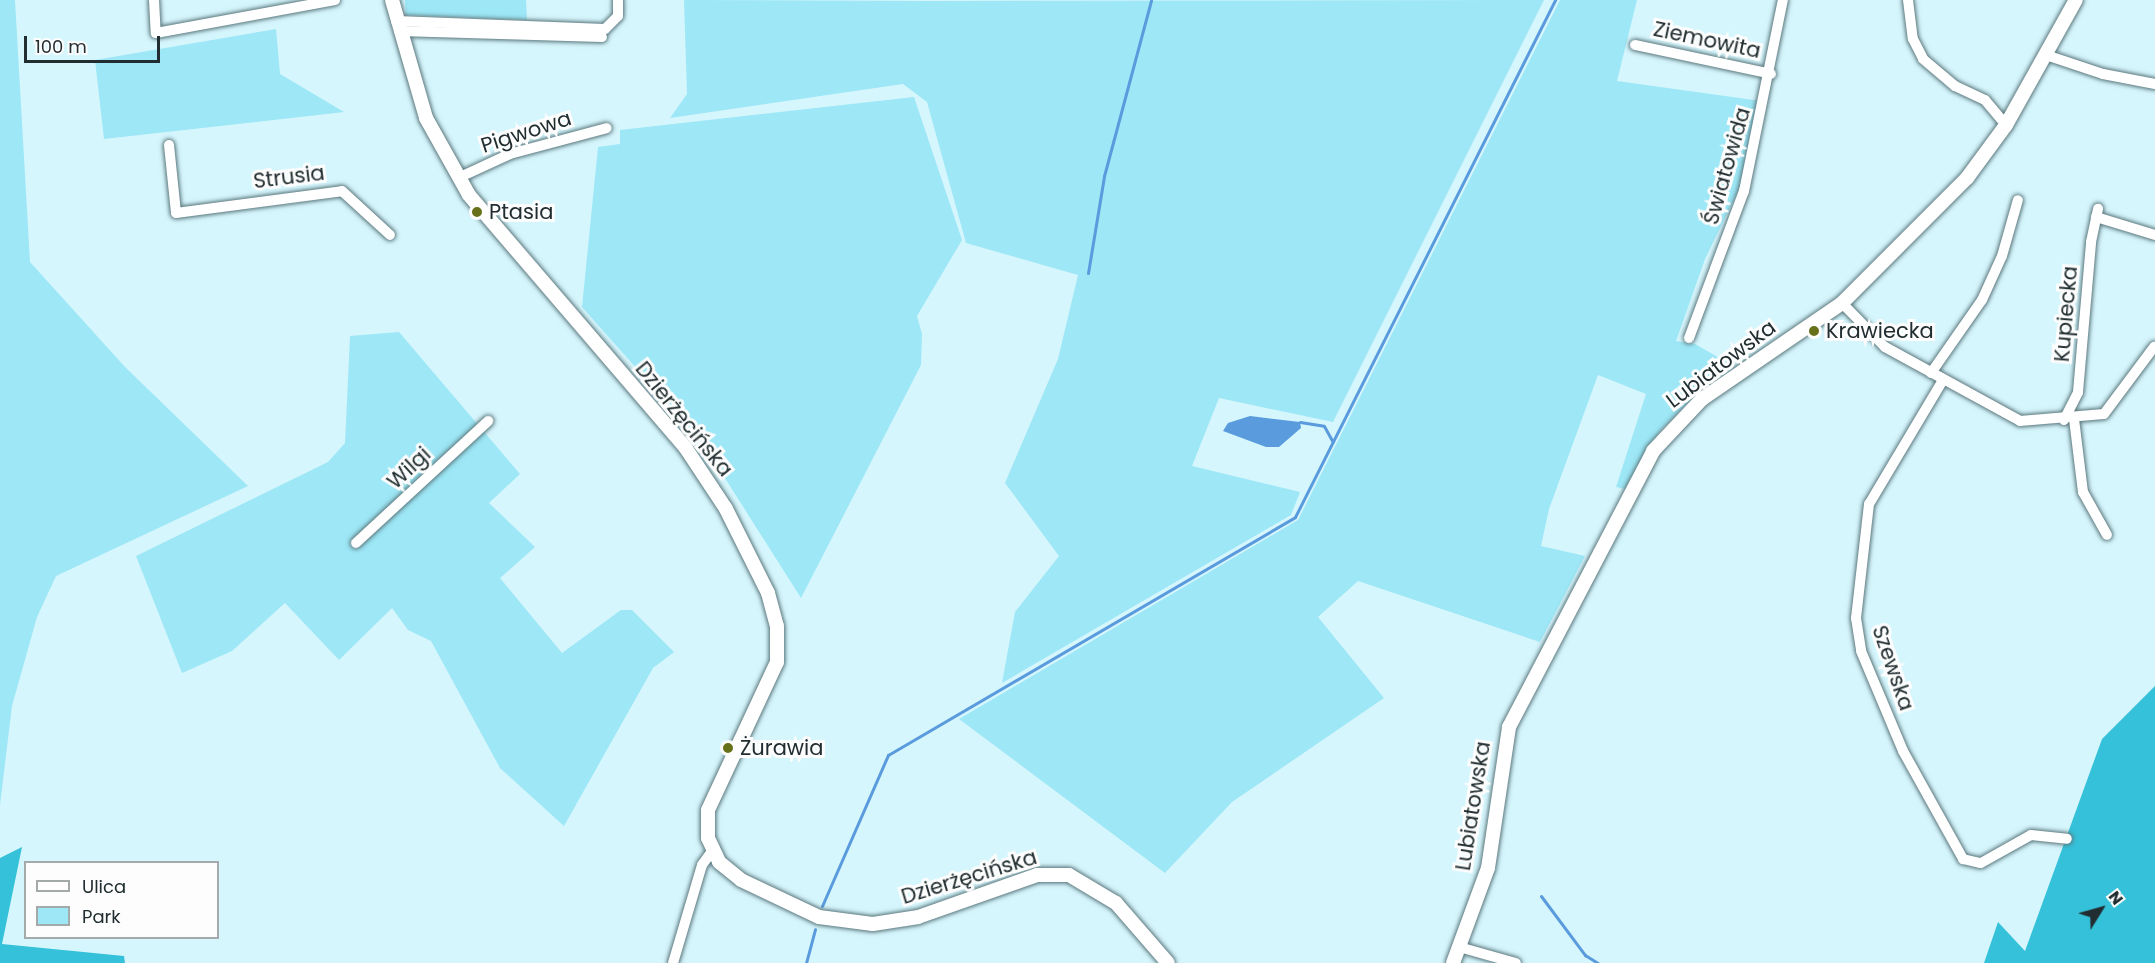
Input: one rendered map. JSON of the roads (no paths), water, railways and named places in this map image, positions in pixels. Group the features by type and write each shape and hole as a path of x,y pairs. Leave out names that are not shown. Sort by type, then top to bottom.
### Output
{"street":[{"path":"154,0 156,33 334,0"},
{"name":"Dzierżęcińska","path":"392,0 426,118 458,178 482,212 685,447 726,509 768,593 777,626 777,662 708,810 712,851 741,880 819,917 844,923 873,924 918,917 1036,875 1068,875 1116,903 1168,963"},
{"path":"398,26 605,29 618,16 618,0"},
{"name":"Światowida","path":"1689,338 1744,191 1771,74 1783,0"},
{"path":"1908,0 1913,39 1923,59 1955,86 1985,100 2006,125"},
{"name":"Lubiatowska","path":"1453,963 1488,868 1509,727 1649,459 1673,426 1702,399 1842,303 1967,178 2006,125 2076,0"},
{"path":"398,26 602,37"},
{"name":"Ziemowita","path":"1635,45 1771,74"},
{"path":"2046,55 2103,74 2155,84"},
{"name":"Pigwowa","path":"458,178 510,154 608,128"},
{"name":"Strusia","path":"168,146 177,213 342,191 390,235"},
{"path":"1931,373 1982,300 2002,256 2018,200"},
{"name":"Kupiecka","path":"2069,419 2078,392 2097,213 2155,235"},
{"path":"1842,303 1871,336 1943,380 2012,418 2069,419 2104,414 2153,355"},
{"name":"Szewska","path":"1943,380 1869,504 1856,618 1861,651 1902,751 1963,859 1981,863 2031,835 2067,839"},
{"path":"2069,419 2083,492 2107,535"},
{"name":"Wilgi","path":"356,543 488,422"},
{"path":"673,963 702,865 712,851"},
{"path":"1459,947 1516,963"}],"waterway":[{"path":"1088,273 1104,176 1151,0"},
{"path":"822,906 888,755 1295,517 1555,0"},
{"path":"1300,422 1324,426 1333,442"},
{"path":"1541,896 1585,955 1598,963"},
{"path":"806,963 815,929"}],"place":[{"name":"Ptasia","path":"477,212"},
{"name":"Krawiecka","path":"1814,331"},
{"name":"Żurawia","path":"728,748"}]}
